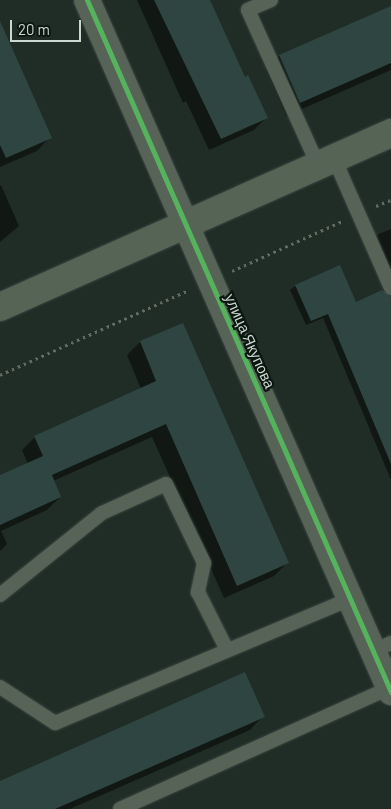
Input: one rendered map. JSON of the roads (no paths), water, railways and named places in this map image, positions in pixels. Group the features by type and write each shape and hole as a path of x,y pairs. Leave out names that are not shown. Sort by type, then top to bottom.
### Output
{"main road":[{"path":"0,307 391,133"}],"street":[{"name":"улица Якупова","path":"87,0 350,599 382,648 390,690"}],"lane":[{"path":"271,0 246,5 391,288"},
{"path":"0,595 102,513 166,484 204,563 198,592 227,650"},
{"path":"0,687 54,723 350,599"},
{"path":"120,809 390,690"}]}
